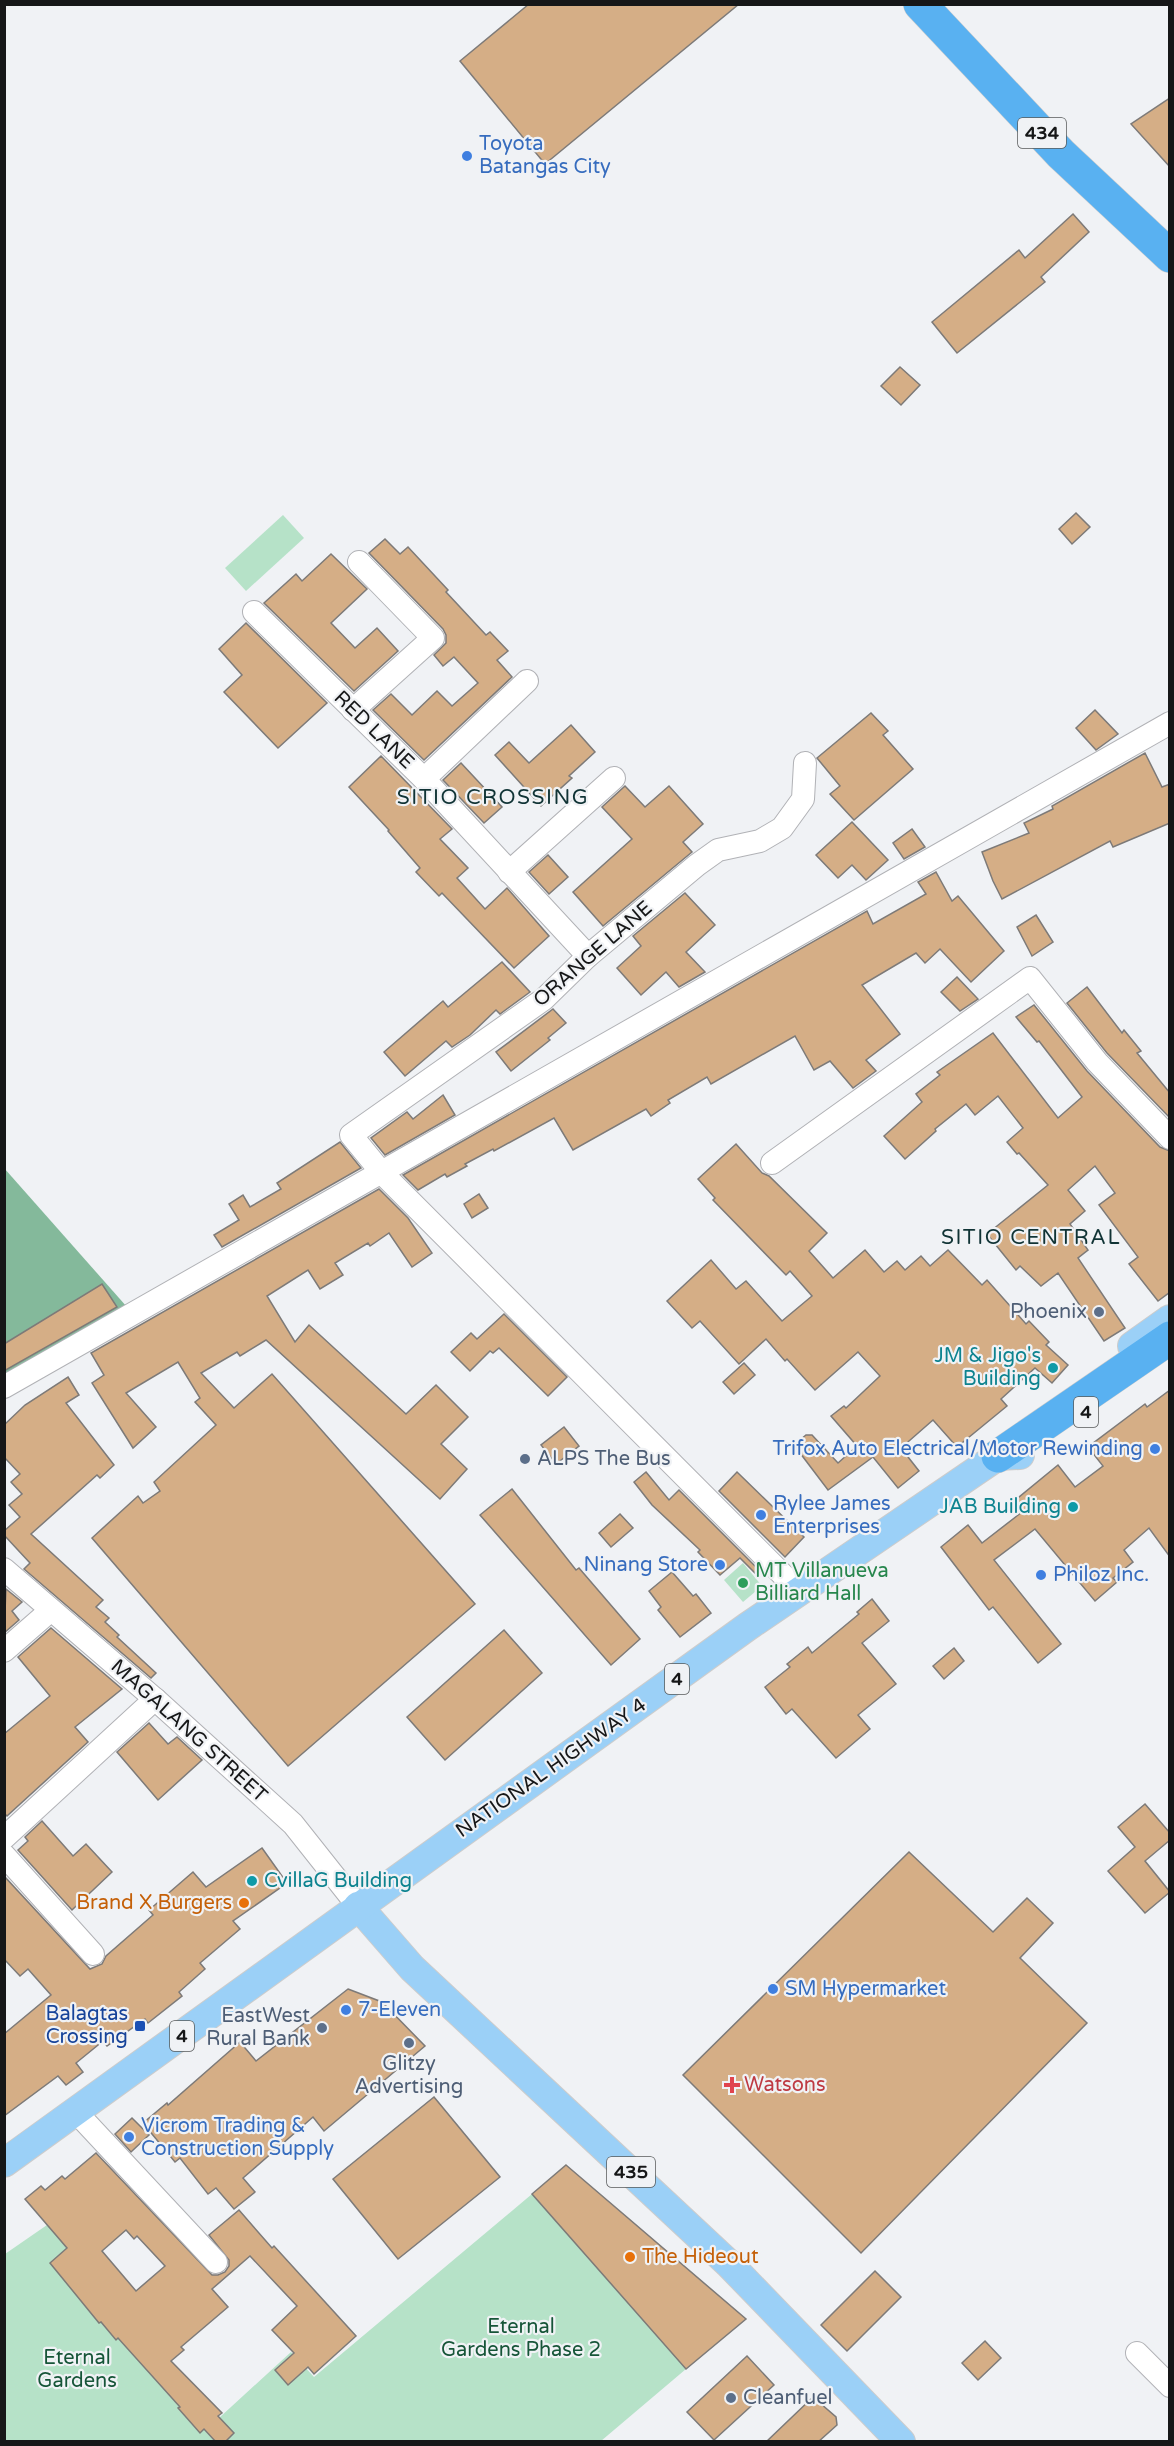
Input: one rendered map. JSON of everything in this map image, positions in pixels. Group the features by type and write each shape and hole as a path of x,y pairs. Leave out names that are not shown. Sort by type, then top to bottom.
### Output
{"highway":[{"name":"434","path":"920,4 1061,154 1170,256"},
{"path":"1003,1445 1170,1338"}],"main road":[{"name":"NATIONAL HIGHWAY 4","path":"4,2163 287,1961 358,1906 1003,1445 1170,1318"},
{"name":"NATIONAL HIGHWAY 4","path":"1003,1445 1021,1455 1170,1357"},
{"name":"435","path":"358,1906 412,1968 729,2264 901,2442"}],"street":[{"path":"353,710 433,638 359,562"},
{"name":"RED LANE","path":"254,612 424,778 588,956"},
{"path":"424,778 527,681"},
{"path":"4,1387 1170,723"},
{"name":"ORANGE LANE","path":"382,1173 351,1135 544,999 588,956 718,850 759,841 782,828 803,799 805,763"},
{"path":"509,872 614,778"},
{"path":"772,1163 1030,978 1097,1062 1170,1138"},
{"path":"382,1173 799,1591"},
{"name":"MAGALANG STREET","path":"4,1569 155,1699 293,1824 358,1906"},
{"path":"4,1651 51,1610"},
{"path":"4,1838 155,1699"},
{"path":"4,1855 93,1954"},
{"path":"76,2112 216,2262"},
{"path":"1137,2353 1170,2386"}],"green space":[{"path":"283,515 304,538 246,591 225,568"},
{"path":"4,1168 127,1307 4,1376"},
{"name":"MT Villanueva Billiard Hall","path":"743,1563 762,1586 743,1602 724,1580"},
{"name":"Eternal Gardens Phase 2","path":"532,2194 686,2369 601,2441 5,2442 5,2254 47,2225 219,2418 291,2352 314,2377"}],"building":[{"path":"529,4 739,4 545,164 460,61"},
{"path":"1170,98 1170,167 1131,124"},
{"path":"1073,214 1089,232 1041,277 1045,282 957,353 932,322 1019,250 1025,258"},
{"path":"900,367 920,385 901,405 881,386"},
{"path":"1076,513 1090,527 1072,544 1059,529"},
{"path":"385,539 400,554 408,547 486,635 490,632 508,651 497,660 512,677 424,760 373,710 391,694 412,715 437,691 452,706 478,683 454,657 443,666 434,655 446,643 443,629 369,553"},
{"path":"331,554 367,589 331,623 355,648 377,628 398,651 354,691 264,603 296,574 302,581"},
{"path":"246,623 327,703 278,748 224,692 242,675 219,649"},
{"path":"1095,710 1118,734 1096,750 1076,728"},
{"path":"871,713 888,731 883,735 913,769 854,820 830,794 840,786 817,758"},
{"path":"571,725 595,752 569,776 572,778 541,806 495,755 509,742 529,763"},
{"path":"1145,753 1162,787 1170,784 1170,823 1113,847 1110,841 1002,899 982,852 1029,833 1024,823 1053,809 1052,806"},
{"path":"381,756 452,829 440,839 468,868 457,878 485,909 507,888 549,936 514,968 442,893 439,896 416,872 420,868 349,787"},
{"path":"461,763 502,807 484,823 443,780"},
{"path":"625,786 645,807 669,786 703,824 683,842 692,852 603,926 573,892 632,839 602,807"},
{"path":"852,822 888,860 866,880 852,865 838,878 816,855"},
{"path":"912,829 925,847 904,859 893,843"},
{"path":"548,855 568,877 549,894 529,872"},
{"path":"936,872 952,901 958,896 1004,951 971,982 940,949 925,963 916,953 862,985 900,1034 866,1060 876,1071 853,1088 830,1061 814,1070 795,1036 711,1084 707,1077 668,1100 670,1103 651,1116 646,1109 573,1150 554,1118 465,1164 467,1166 447,1177 445,1174 418,1190 403,1175 867,911 873,924 926,894 918,882"},
{"path":"685,893 715,925 686,952 705,972 679,987 666,972 641,995 617,968 641,946 633,936"},
{"path":"1036,915 1053,942 1032,956 1017,927"},
{"path":"502,962 530,992 500,1014 496,1010 470,1035 452,1047 446,1041 405,1076 384,1052 443,1001 448,1007"},
{"path":"957,977 978,999 960,1011 941,992"},
{"path":"1087,987 1122,1033 1124,1030 1141,1051 1137,1053 1170,1093 1170,1118 1107,1053 1067,1003"},
{"path":"1034,1005 1087,1071 1160,1147 1170,1151 1170,1292 1158,1301 1129,1264 1138,1257 1099,1205 1115,1193 1095,1166 1068,1190 1085,1211 1070,1224 1088,1250 1078,1258 1125,1328 1104,1341 1058,1273 1041,1286 1020,1266 1016,1270 987,1234 1048,1185 1007,1142 1023,1128 998,1096 975,1115 966,1104 935,1129 936,1131 905,1159 884,1136 922,1102 916,1094 940,1075 937,1072 993,1033 1058,1118 1082,1097 1039,1041 1037,1042 1016,1017"},
{"path":"553,1009 566,1023 548,1038 550,1040 511,1071 496,1052"},
{"path":"443,1095 455,1115 385,1155 371,1138 407,1112 413,1119"},
{"path":"340,1142 361,1168 222,1247 214,1235 239,1220 229,1204 243,1195 250,1207 281,1189 277,1183"},
{"path":"736,1144 762,1173 769,1176 827,1233 809,1251 833,1278 865,1250 884,1272 897,1261 905,1270 921,1256 930,1266 948,1250 982,1285 987,1280 1026,1324 1029,1321 1049,1342 1046,1345 1068,1365 1052,1383 1035,1368 1001,1399 1007,1406 957,1447 933,1420 901,1448 919,1471 898,1488 873,1457 828,1490 794,1445 806,1435 812,1435 838,1463 857,1446 831,1416 844,1406 846,1408 880,1376 858,1352 815,1390 766,1339 739,1364 700,1321 692,1328 667,1301 711,1260 736,1289 746,1281 782,1321 812,1296 790,1271 786,1275 713,1200 715,1198 698,1179"},
{"path":"379,1189 408,1218 432,1253 412,1267 389,1233 370,1246 368,1243 335,1263 343,1275 320,1289 308,1270 267,1296 295,1342 309,1325 406,1414 436,1385 468,1417 441,1444 467,1469 440,1499 266,1340 240,1356 237,1352 201,1373 234,1408 272,1374 475,1604 288,1766 92,1538 138,1496 143,1503 160,1491 154,1482 216,1425 195,1402 200,1398 178,1362 126,1393 156,1427 133,1448 92,1383 104,1375 91,1353"},
{"path":"479,1194 488,1208 472,1218 464,1204"},
{"path":"102,1284 117,1307 4,1371 4,1344"},
{"path":"504,1314 567,1377 548,1396 499,1348 493,1353 490,1351 470,1371 451,1352 471,1333 477,1339"},
{"path":"744,1363 755,1375 734,1394 723,1382"},
{"path":"68,1377 79,1395 66,1403 114,1465 100,1478 97,1475 31,1534 103,1600 96,1607 109,1618 105,1622 119,1635 117,1637 156,1673 151,1678 24,1569 30,1563 4,1535 4,1531 20,1517 9,1505 22,1494 11,1482 20,1474 4,1457 4,1425 25,1405"},
{"path":"1170,1390 1170,1557 1149,1528 1124,1550 1133,1562 1113,1578 1117,1582 1095,1601 1035,1529 994,1560 1061,1644 1038,1663 993,1607 989,1610 941,1547 968,1525 982,1543 1022,1512 1013,1502 1058,1465 1075,1487 1103,1466 1088,1447 1145,1404 1147,1407"},
{"path":"564,1427 579,1446 556,1464 541,1445"},
{"path":"646,1472 669,1500 679,1490 762,1573 759,1577 740,1558 720,1575 698,1552 700,1550 652,1505 634,1482"},
{"name":"Rylee James Enterprises","path":"737,1472 804,1537 785,1557 719,1491"},
{"path":"512,1489 576,1570 579,1568 640,1639 611,1665 480,1515"},
{"path":"620,1514 633,1528 611,1547 599,1533"},
{"path":"672,1572 693,1596 696,1594 711,1613 680,1637 658,1610 661,1607 649,1591"},
{"path":"6,1589 22,1602 12,1611 19,1620 4,1633"},
{"path":"872,1599 889,1621 862,1643 896,1684 858,1715 870,1729 836,1758 792,1709 786,1714 765,1687 790,1667 787,1664 808,1647 812,1653 859,1614 857,1612"},
{"path":"51,1628 122,1689 75,1727 88,1742 7,1816 4,1813 4,1734 50,1696 18,1657"},
{"path":"504,1630 542,1673 445,1760 407,1717"},
{"path":"954,1648 964,1661 944,1679 933,1666"},
{"path":"149,1723 168,1744 177,1737 202,1760 158,1800 117,1752"},
{"path":"1145,1804 1170,1833 1170,1840 1145,1861 1170,1892 1145,1913 1108,1871 1135,1847 1118,1827"},
{"path":"42,1821 73,1856 86,1844 112,1872 72,1910 18,1850 28,1841 25,1837"},
{"path":"262,1848 287,1883 233,1921 240,1929 200,1963 205,1969 179,1992 182,1996 148,2023 145,2019 107,2046 103,2041 76,2063 83,2072 66,2085 58,2076 4,2116 4,2034 51,1995 28,1969 20,1976 4,1959 4,1876 90,1969 102,1964 106,1956 153,1915 149,1910 193,1872 206,1887"},
{"path":"909,1852 993,1932 1027,1898 1053,1923 1020,1958 1087,2023 861,2253 683,2075"},
{"path":"348,1989 382,2002 425,2046 324,2131 313,2117 243,2178 255,2192 234,2209 216,2188 208,2194 180,2158 175,2162 143,2123 167,2103 168,2105 240,2042 256,2061"},
{"path":"434,2097 500,2177 398,2259 333,2179"},
{"name":"Vicrom Trading & Construction Supply","path":"132,2118 149,2135 131,2152 115,2134"},
{"path":"96,2153 212,2275 225,2272 229,2266 229,2260 209,2235 239,2210 356,2336 314,2374 308,2367 288,2385 275,2370 294,2353 272,2330 297,2306 250,2256 212,2289 228,2307 181,2347 184,2350 171,2361 222,2413 218,2416 234,2433 225,2442 216,2442 204,2429 200,2433 178,2408 180,2407 118,2338 116,2340 101,2322 99,2323 50,2263 67,2248 25,2199 41,2186 45,2190 62,2176 65,2179","holes":["126,2230 134,2239 137,2236 165,2266 136,2291 102,2251"]},
{"name":"The Hideout","path":"566,2165 746,2319 686,2369 532,2194"},
{"path":"875,2271 901,2297 847,2351 821,2325"},
{"path":"985,2341 1001,2358 978,2380 962,2363"},
{"name":"Cleanfuel","path":"747,2356 774,2385 714,2440 687,2412"},
{"path":"813,2397 836,2417 837,2425 818,2442 766,2442"}],"place":[{"name":"Toyota Batangas City","path":"467,156"},
{"name":"Phoenix","path":"1099,1312"},
{"name":"JM & Jigo's Building","path":"1053,1368"},
{"name":"Trifox Auto Electrical/Motor Rewinding","path":"1155,1449"},
{"name":"ALPS The Bus","path":"525,1459"},
{"name":"JAB Building","path":"1073,1507"},
{"name":"Rylee James Enterprises","path":"761,1515"},
{"name":"Ninang Store","path":"720,1565"},
{"name":"Philoz Inc.","path":"1041,1575"},
{"name":"MT Villanueva Billiard Hall","path":"743,1583"},
{"name":"CvillaG Building","path":"252,1881"},
{"name":"Brand X Burgers","path":"244,1903"},
{"name":"SM Hypermarket","path":"773,1989"},
{"name":"7-Eleven","path":"346,2010"},
{"name":"Balagtas Crossing","path":"140,2026"},
{"name":"EastWest Rural Bank","path":"322,2028"},
{"name":"Glitzy Advertising","path":"409,2043"},
{"name":"Watsons","path":"732,2085"},
{"name":"Vicrom Trading & Construction Supply","path":"129,2137"},
{"name":"The Hideout","path":"630,2257"},
{"name":"Cleanfuel","path":"731,2398"}],"district":[{"name":"SITIO CROSSING","path":"493,797"},
{"name":"SITIO CENTRAL","path":"1031,1237"}],"park label":[{"name":"Eternal Gardens","path":"77,2370"}]}
